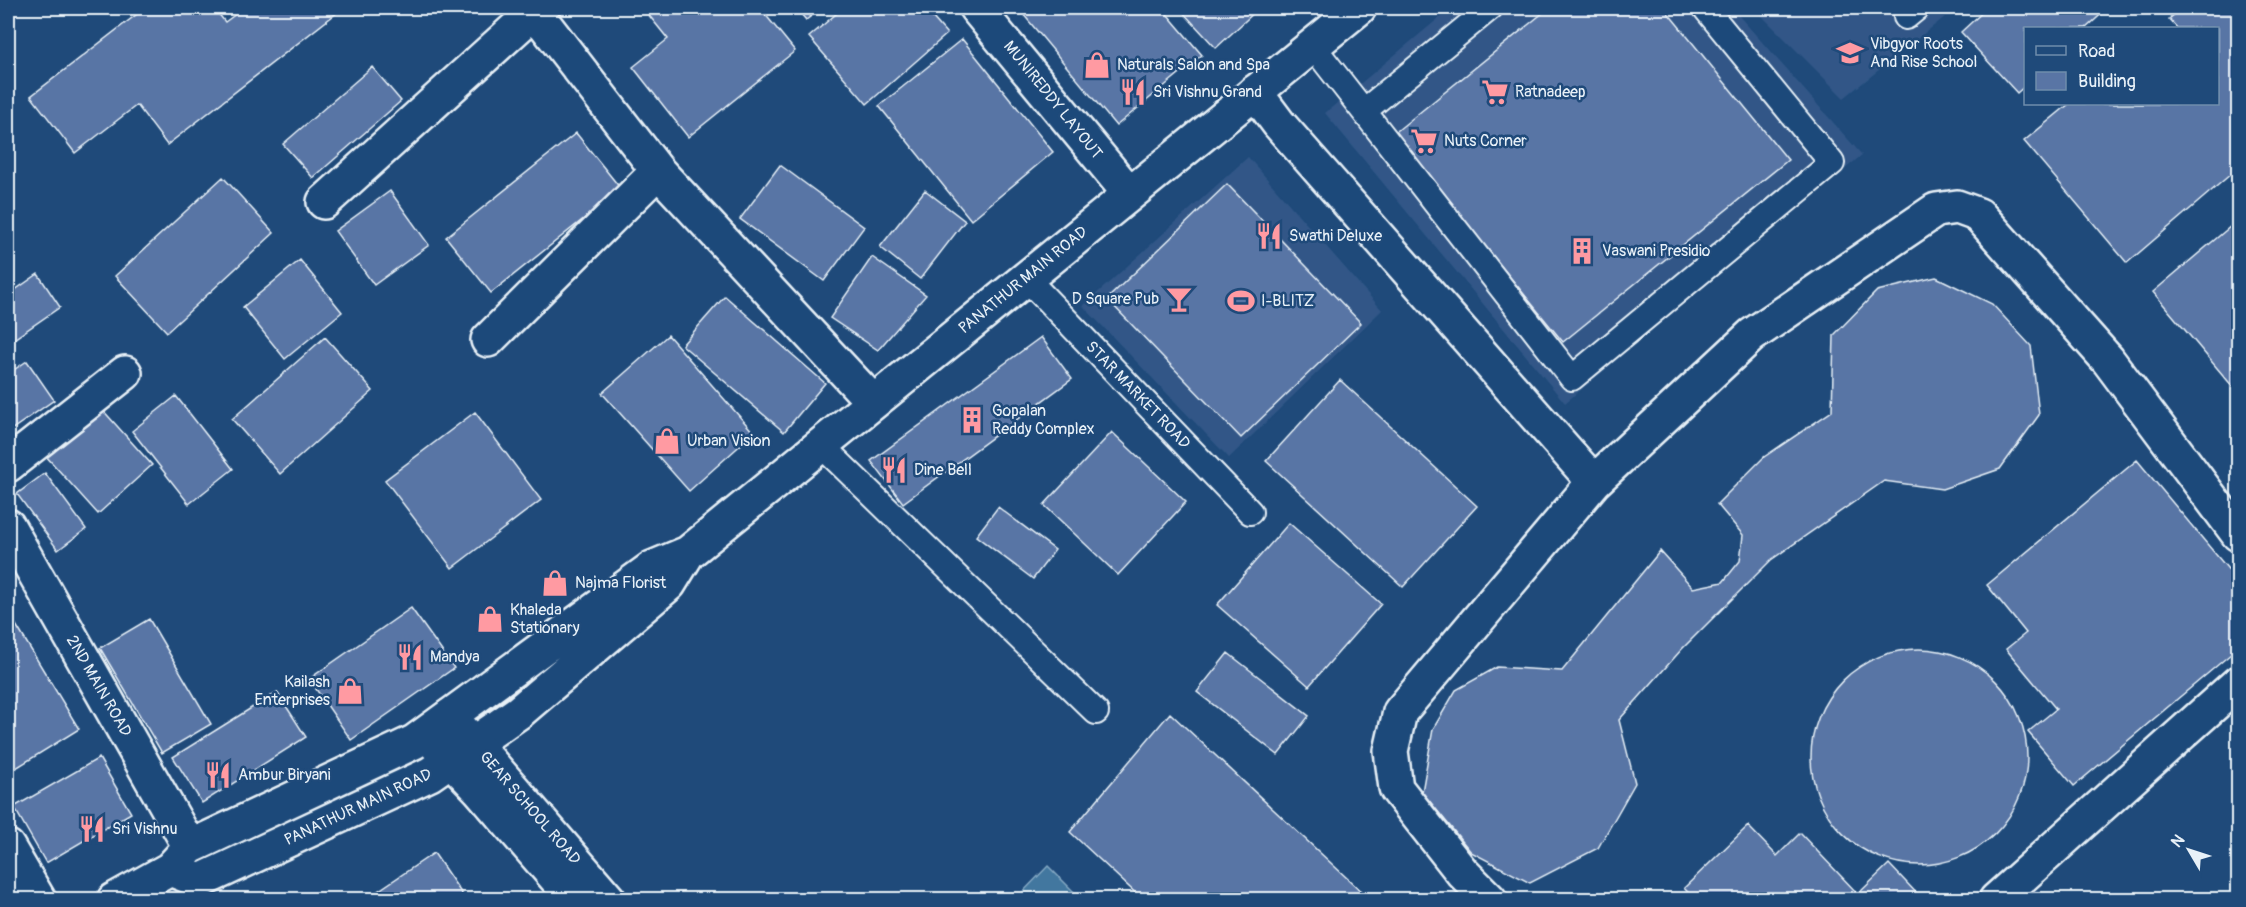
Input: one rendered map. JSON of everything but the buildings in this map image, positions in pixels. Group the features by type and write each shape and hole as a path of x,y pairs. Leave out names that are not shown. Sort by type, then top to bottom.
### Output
{"street":[{"name":"MUNIREDDY LAYOUT","path":"976,8 1129,194"},
{"name":"PANATHUR MAIN ROAD","path":"114,900 180,858 414,742 652,568 688,553 1359,8"},
{"path":"324,202 533,9 658,171 873,402"},
{"path":"1255,92 1279,124 1594,482"},
{"path":"488,340 658,171"},
{"path":"1490,900 1462,872 1396,788 1392,751 1400,712 1594,482 1752,335 1936,210 1957,207 1979,215 2108,360 2238,534"},
{"path":"8,465 125,373"},
{"name":"2ND MAIN ROAD","path":"8,525 180,858"},
{"name":"PANATHUR MAIN ROAD","path":"180,858 200,881 430,774 519,712 669,584 688,553"},
{"path":"1996,900 2238,683"},
{"name":"GEAR SCHOOL ROAD","path":"438,725 609,900"},
{"name":"GEAR SCHOOL ROAD","path":"463,752 575,900"},
{"path":"8,847 39,900"}],"lane":[{"path":"1364,111 1490,8"},
{"path":"1312,45 1572,378 1832,163 1705,8"},
{"name":"STAR MARKET ROAD","path":"1026,278 1250,512"},
{"path":"821,445 1096,712"}],"shaded area":[{"path":"1451,8 1732,8 1862,155 1565,403 1325,113"},
{"name":"Vibgyor Roots And Rise School","path":"1754,8 1956,8 1844,98"},
{"path":"1248,157 1382,310 1229,458 1083,306"},
{"path":"1048,866 1081,899 1016,899"}],"place":[{"name":"Vibgyor Roots And Rise School","path":"1850,53"},
{"name":"Naturals Salon and Spa","path":"1097,65"},
{"name":"Sri Vishnu Grand","path":"1133,92"},
{"name":"Ratnadeep","path":"1495,92"},
{"name":"Nuts Corner","path":"1424,141"},
{"name":"Swathi Deluxe","path":"1269,236"},
{"name":"Vaswani Presidio","path":"1582,251"},
{"name":"D Square Pub","path":"1179,299"},
{"name":"I-BLITZ","path":"1241,301"},
{"name":"Gopalan Reddy Complex","path":"972,420"},
{"name":"Urban Vision","path":"667,441"},
{"name":"Dine Bell","path":"894,470"},
{"name":"Najma Florist","path":"555,583"},
{"name":"Khaleda Stationary","path":"490,619"},
{"name":"Mandya","path":"410,657"},
{"name":"Kailash Enterprises","path":"350,691"},
{"name":"Ambur Biryani","path":"218,775"},
{"name":"Sri Vishnu","path":"92,829"}]}
